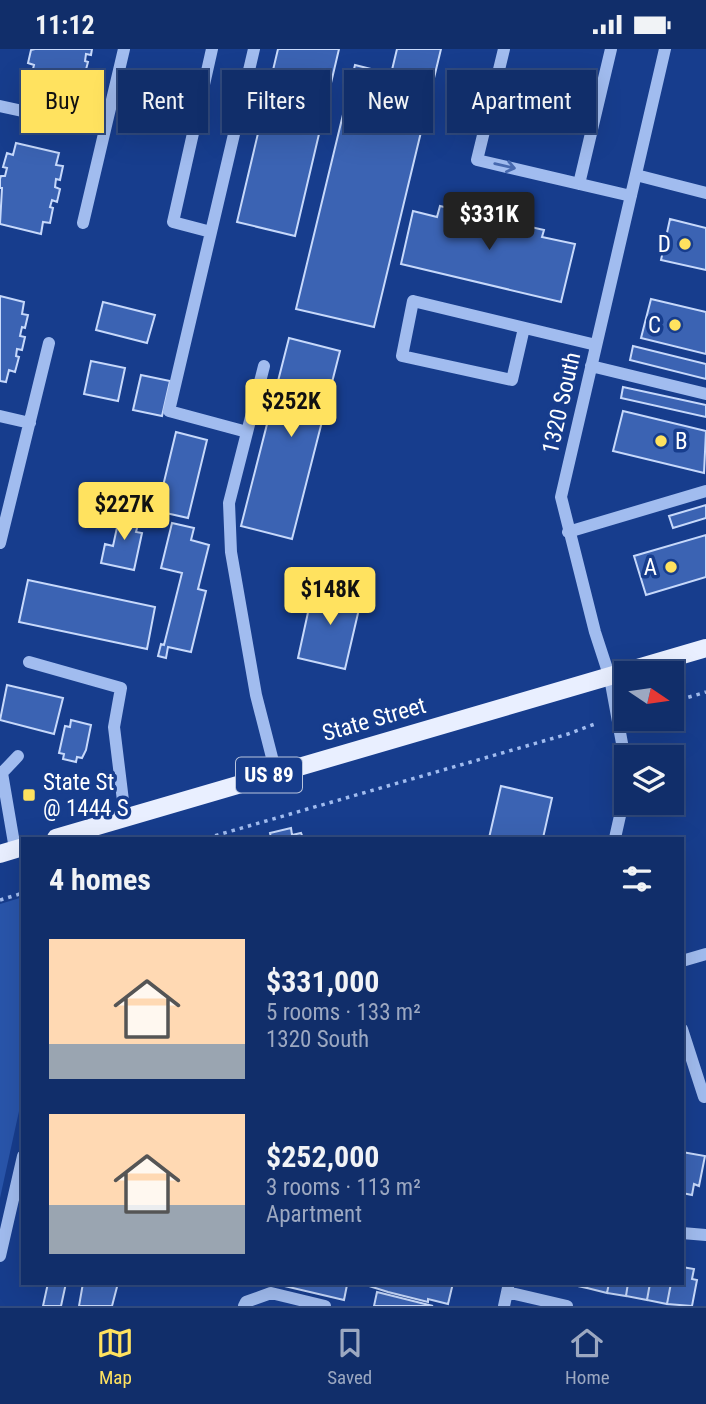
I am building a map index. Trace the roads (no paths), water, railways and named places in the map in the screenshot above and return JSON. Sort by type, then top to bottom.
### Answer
[{"type":"main road","name":"State Street","points":[[67,837],[125,817],[706,648]]},
{"type":"street","points":[[83,223],[124,49]]},
{"type":"street","points":[[211,232],[173,222],[212,49]]},
{"type":"street","points":[[247,432],[169,411],[254,49]]},
{"type":"street","points":[[504,49],[477,160],[631,196]]},
{"type":"street","points":[[579,184],[611,49]]},
{"type":"street","name":"1320 South","points":[[622,745],[610,678],[568,532],[561,496],[665,49]]},
{"type":"street","points":[[0,106],[105,129]]},
{"type":"street","points":[[636,175],[706,193]]},
{"type":"street","points":[[524,328],[512,380],[402,356],[414,301],[596,345]]},
{"type":"street","points":[[0,543],[49,343]]},
{"type":"street","points":[[264,366],[229,503],[231,552],[256,695],[276,773]]},
{"type":"street","points":[[591,366],[706,394]]},
{"type":"street","points":[[0,416],[30,423]]},
{"type":"street","points":[[568,532],[706,491]]},
{"type":"street","points":[[29,662],[121,688],[114,727],[125,817]]},
{"type":"street","points":[[12,850],[2,772],[18,756]]},
{"type":"street","points":[[615,837],[620,815]]},
{"type":"street","points":[[684,960],[706,954]]},
{"type":"street","points":[[684,1035],[704,1097]]},
{"type":"street","points":[[0,1256],[21,1165]]},
{"type":"street","points":[[684,1233],[706,1235]]},
{"type":"street","points":[[504,1306],[508,1287],[567,1306]]},
{"type":"street","points":[[244,1306],[246,1302],[271,1293],[324,1306]]},
{"type":"place","name":"D","points":[[685,244]]},
{"type":"place","name":"C","points":[[675,325]]},
{"type":"place","name":"B","points":[[661,441]]},
{"type":"place","name":"A","points":[[671,567]]},
{"type":"place","name":"State St @ 1444 S","points":[[29,795]]}]
